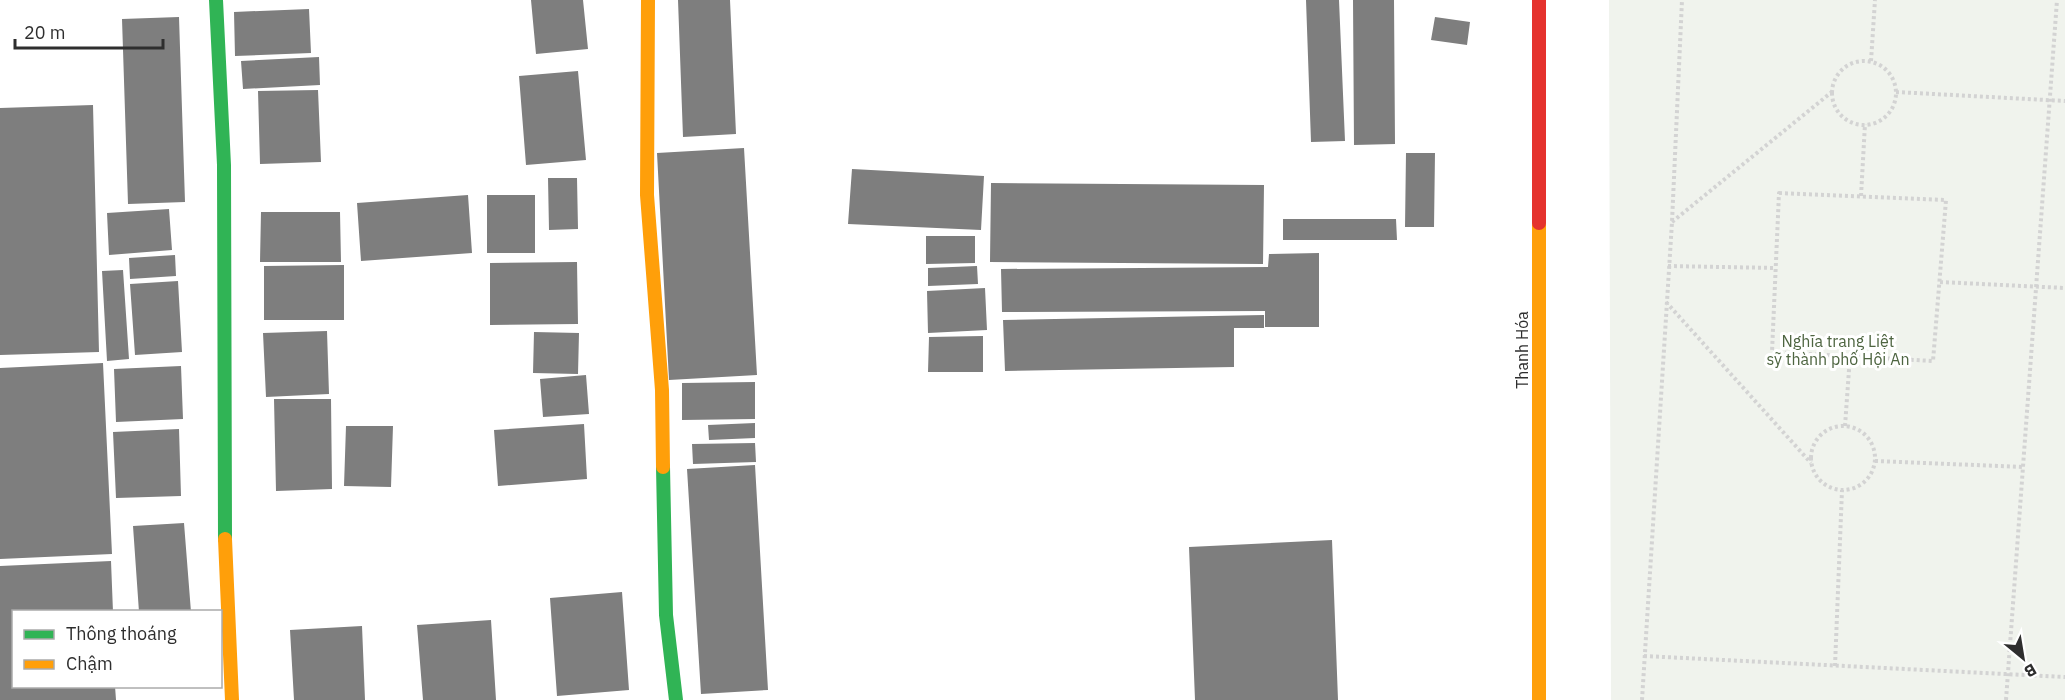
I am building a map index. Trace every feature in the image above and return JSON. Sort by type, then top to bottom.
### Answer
[{"type":"street","points":[[216,0],[224,165],[224,523],[232,700]]},
{"type":"street","points":[[648,0],[647,195],[662,390],[666,615],[676,700]]},
{"type":"street","name":"Thanh Hóa","points":[[1539,0],[1539,700]]},
{"type":"path","points":[[1642,700],[1682,0]]},
{"type":"path","points":[[1871,61],[1875,0]]},
{"type":"path","points":[[2006,700],[2057,0]]},
{"type":"path","points":[[1871,61],[1891,75],[1896,92],[1890,111],[1877,121],[1865,124],[1849,121],[1838,112],[1833,91],[1836,77],[1846,66],[1871,61]]},
{"type":"path","points":[[1671,222],[1833,91]]},
{"type":"path","points":[[1896,92],[2065,101]]},
{"type":"path","points":[[1861,196],[1865,124]]},
{"type":"path","points":[[1779,193],[1946,200],[1933,361],[1772,352],[1776,268],[1779,193]]},
{"type":"path","points":[[1668,266],[1776,268]]},
{"type":"path","points":[[1940,282],[2065,288]]},
{"type":"path","points":[[1665,302],[1811,463]]},
{"type":"path","points":[[1845,426],[1850,356]]},
{"type":"path","points":[[1845,426],[1854,427],[1872,443],[1875,461],[1871,472],[1862,484],[1842,490],[1825,485],[1814,473],[1811,463],[1811,451],[1819,436],[1827,430],[1845,426]]},
{"type":"path","points":[[1875,461],[2024,467]]},
{"type":"path","points":[[1835,666],[1842,490]]},
{"type":"path","points":[[1644,656],[2065,677]]},
{"type":"green space","name":"Nghĩa trang Liệt sỹ thành phố Hội An","points":[[1609,0],[2065,0],[2065,700],[1611,700]]},
{"type":"building","points":[[531,0],[583,0],[588,49],[536,54]]},
{"type":"building","points":[[678,0],[730,0],[736,134],[683,137]]},
{"type":"building","points":[[1306,0],[1339,0],[1345,141],[1311,142]]},
{"type":"building","points":[[1353,0],[1394,0],[1395,144],[1354,145]]},
{"type":"building","points":[[309,9],[311,53],[235,56],[234,12]]},
{"type":"building","points":[[179,17],[185,202],[128,204],[122,19]]},
{"type":"building","points":[[1435,17],[1470,22],[1467,45],[1431,40]]},
{"type":"building","points":[[319,57],[320,85],[243,89],[241,61]]},
{"type":"building","points":[[578,71],[586,160],[526,165],[519,76]]},
{"type":"building","points":[[318,90],[321,162],[260,164],[258,91]]},
{"type":"building","points":[[93,105],[99,352],[0,355],[0,108]]},
{"type":"building","points":[[744,148],[757,375],[669,380],[657,153]]},
{"type":"building","points":[[1406,153],[1435,153],[1434,227],[1405,227]]},
{"type":"building","points":[[852,169],[984,176],[981,230],[848,224]]},
{"type":"building","points":[[548,178],[577,178],[578,229],[549,230]]},
{"type":"building","points":[[991,183],[1264,185],[1263,264],[990,262]]},
{"type":"building","points":[[468,195],[472,253],[361,261],[357,203]]},
{"type":"building","points":[[487,195],[535,195],[535,253],[487,253]]},
{"type":"building","points":[[169,209],[172,250],[109,255],[107,213]]},
{"type":"building","points":[[261,212],[340,212],[341,262],[260,262]]},
{"type":"building","points":[[1283,219],[1396,219],[1397,240],[1283,240]]},
{"type":"building","points":[[926,236],[975,236],[975,263],[926,264]]},
{"type":"building","points":[[1319,253],[1319,327],[1265,327],[1265,311],[1002,312],[1001,269],[1268,267],[1269,254]]},
{"type":"building","points":[[175,255],[176,276],[130,279],[129,258]]},
{"type":"building","points":[[577,262],[578,324],[490,325],[490,263]]},
{"type":"building","points":[[344,265],[344,320],[264,320],[264,266]]},
{"type":"building","points":[[977,266],[978,284],[928,286],[928,268]]},
{"type":"building","points":[[123,270],[129,359],[107,361],[102,271]]},
{"type":"building","points":[[178,281],[182,352],[135,355],[130,284]]},
{"type":"building","points":[[985,288],[987,330],[928,333],[927,291]]},
{"type":"building","points":[[1264,315],[1264,328],[1234,328],[1234,367],[1005,371],[1003,320]]},
{"type":"building","points":[[327,331],[329,394],[266,397],[263,333]]},
{"type":"building","points":[[534,332],[579,333],[578,374],[533,373]]},
{"type":"building","points":[[983,336],[983,372],[928,372],[929,337]]},
{"type":"building","points":[[103,363],[112,554],[0,559],[0,368]]},
{"type":"building","points":[[181,366],[183,419],[116,422],[114,369]]},
{"type":"building","points":[[586,375],[589,414],[543,417],[540,379]]},
{"type":"building","points":[[755,382],[755,419],[682,420],[682,383]]},
{"type":"building","points":[[274,399],[331,399],[332,489],[276,491]]},
{"type":"building","points":[[755,423],[755,438],[709,440],[708,425]]},
{"type":"building","points":[[584,424],[587,479],[498,486],[494,430]]},
{"type":"building","points":[[346,426],[393,426],[391,487],[344,486]]},
{"type":"building","points":[[179,429],[181,496],[116,498],[113,432]]},
{"type":"building","points":[[755,443],[756,462],[693,464],[692,444]]},
{"type":"building","points":[[755,465],[768,690],[701,694],[687,469]]},
{"type":"building","points":[[184,523],[191,610],[139,610],[133,526]]},
{"type":"building","points":[[1332,540],[1338,700],[1195,700],[1189,547]]},
{"type":"building","points":[[111,561],[113,610],[12,610],[12,688],[115,688],[116,700],[0,700],[0,566]]},
{"type":"building","points":[[622,592],[629,690],[557,696],[550,598]]},
{"type":"building","points":[[491,620],[496,700],[423,700],[417,625]]},
{"type":"building","points":[[362,626],[365,700],[294,700],[290,630]]},
{"type":"traffic: fast","points":[[216,0],[224,165],[225,539]]},
{"type":"traffic: fast","points":[[663,467],[666,615],[676,700]]},
{"type":"traffic: slow","points":[[648,0],[647,195],[662,390],[663,467]]},
{"type":"traffic: slow","points":[[1539,223],[1539,700]]},
{"type":"traffic: slow","points":[[225,539],[232,700]]},
{"type":"traffic: jam","points":[[1539,0],[1539,223]]}]
